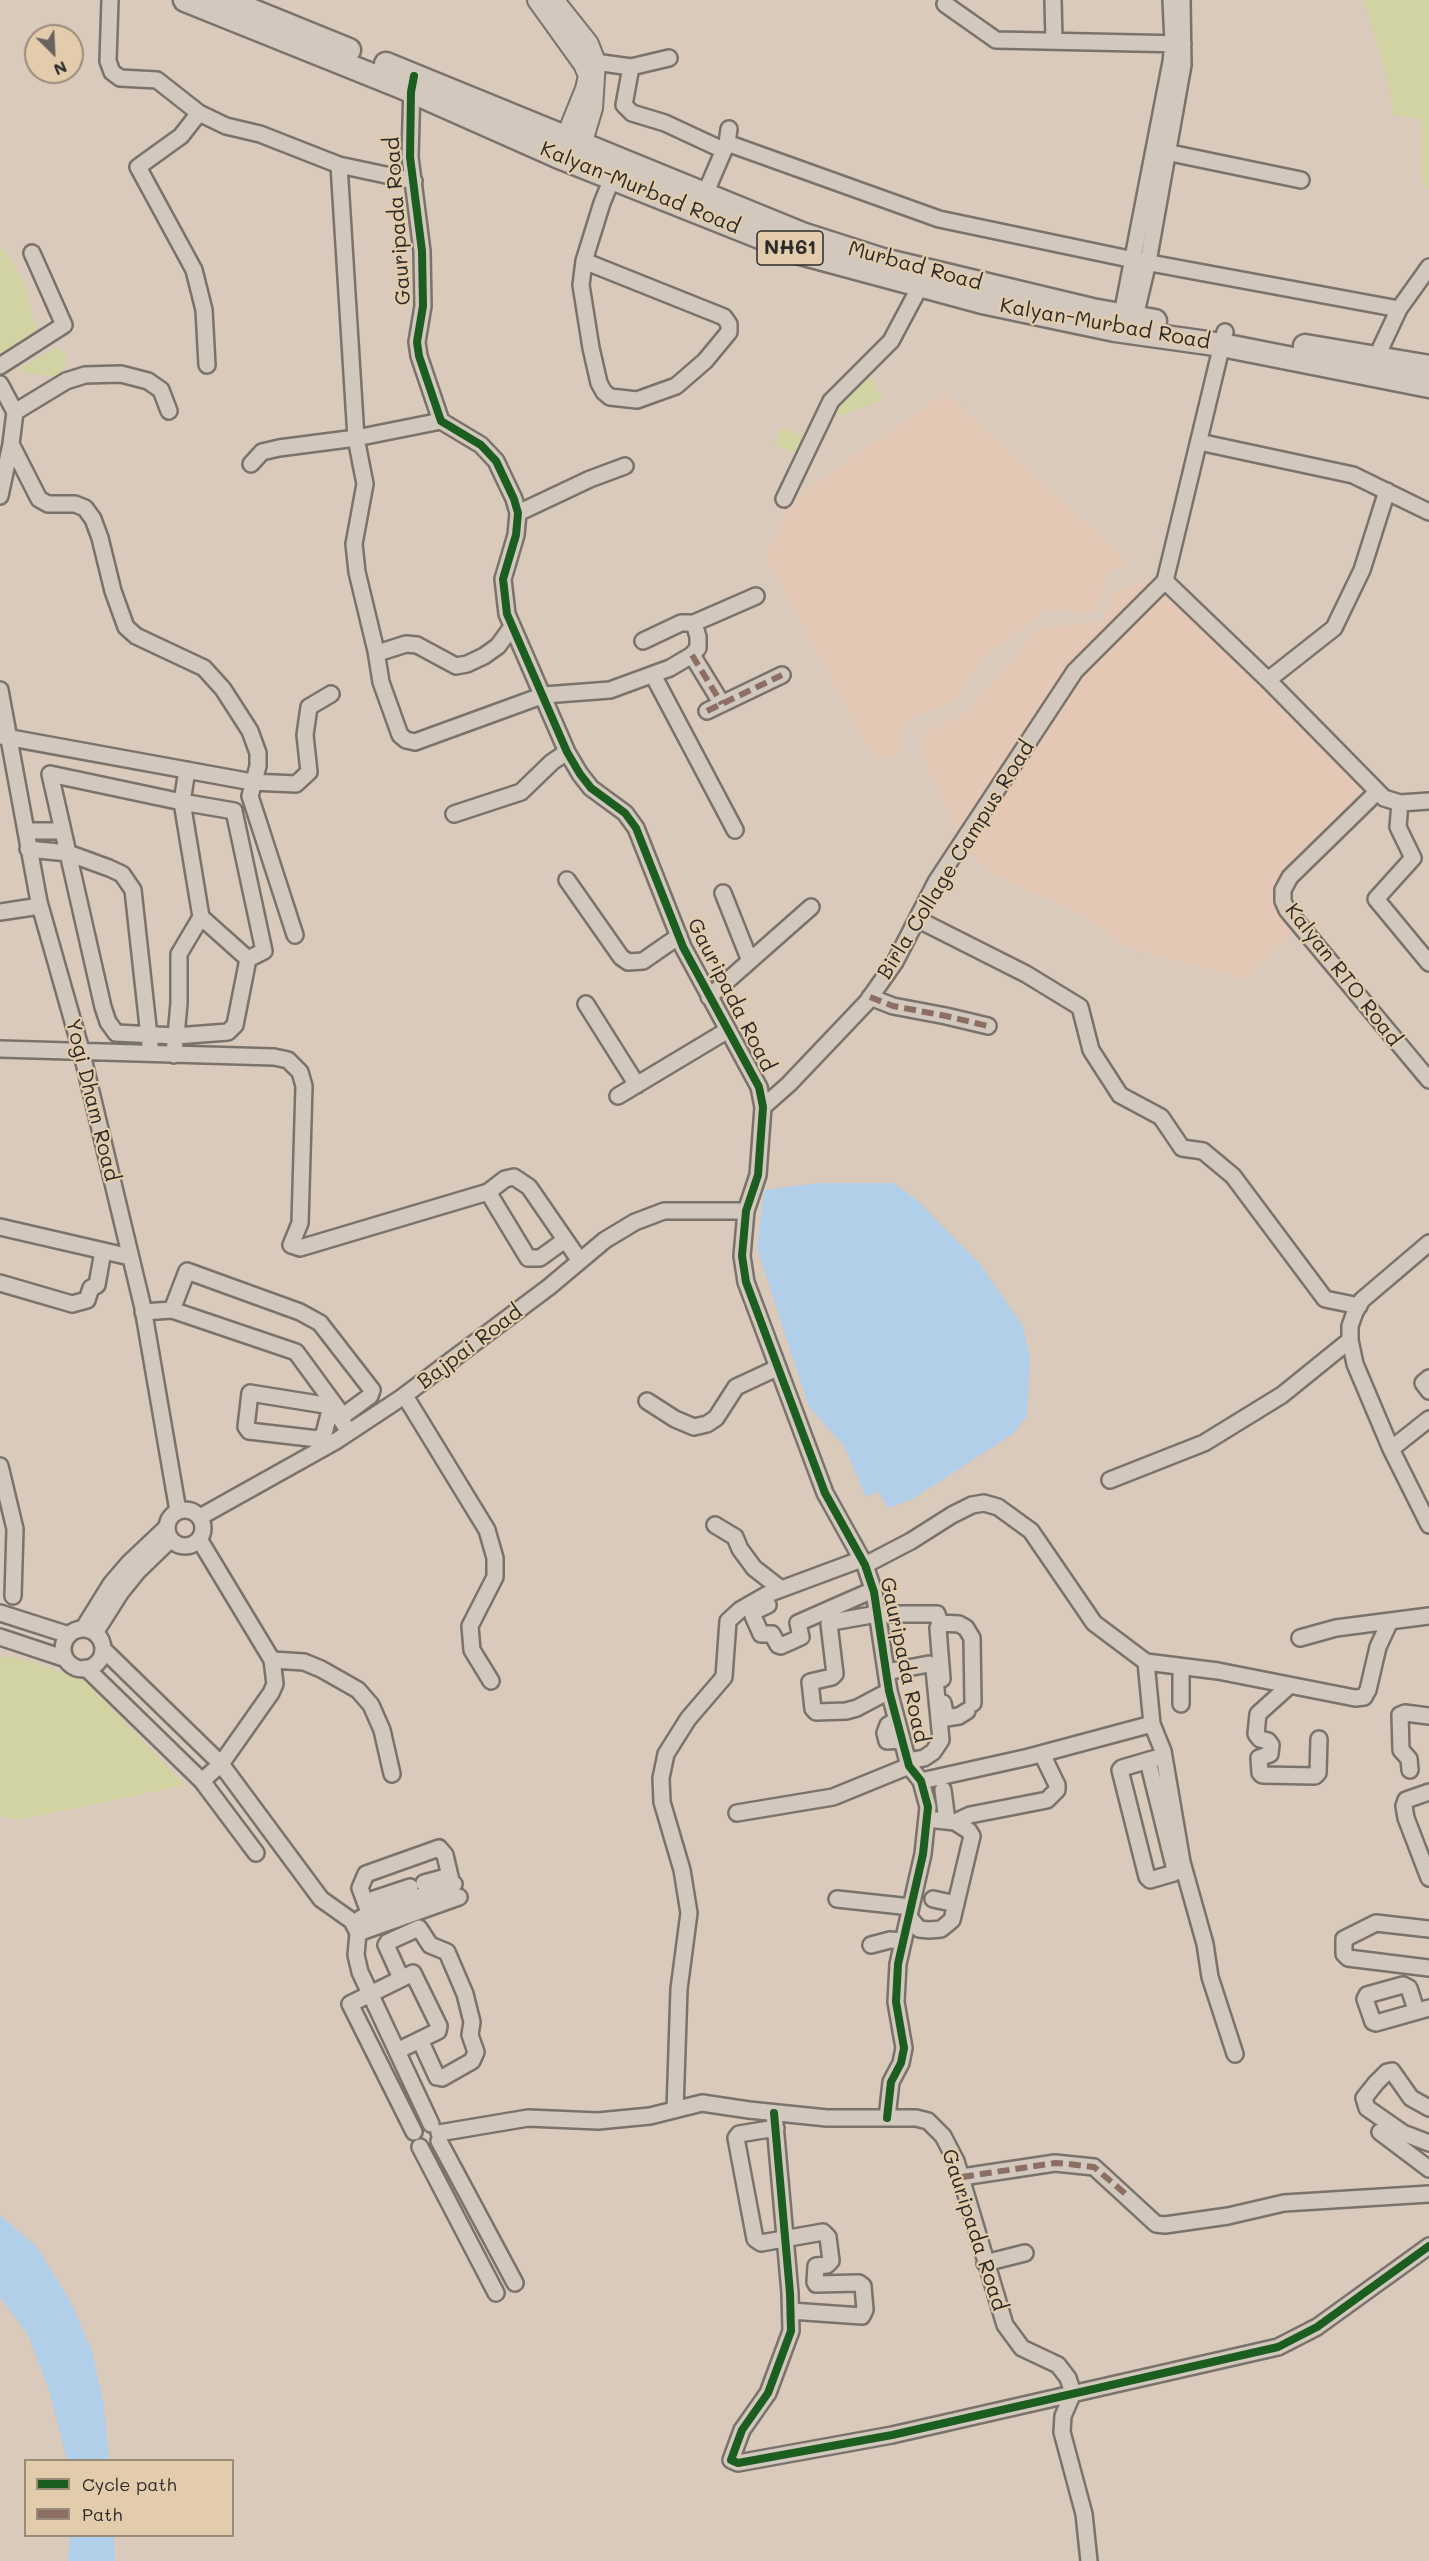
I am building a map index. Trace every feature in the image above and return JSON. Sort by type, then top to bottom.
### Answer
[{"type":"highway","name":"Kalyan-Murbad Road","points":[[185,0],[412,84],[571,150],[613,176],[800,253],[925,278],[982,302],[1224,339],[1429,386]]},
{"type":"highway","name":"NH61","points":[[226,0],[412,84]]},
{"type":"highway","name":"Murbad Road","points":[[571,150],[705,194],[801,234],[883,260],[925,278]]},
{"type":"highway","name":"NH61","points":[[1224,339],[1429,367]]},
{"type":"main road","points":[[538,0],[588,44],[595,62],[592,108],[571,150]]},
{"type":"main road","points":[[553,0],[589,76],[571,150]]},
{"type":"street","points":[[111,0],[108,61],[112,72],[120,78],[157,80],[199,113],[225,126],[260,134],[339,165],[414,181]]},
{"type":"street","points":[[1053,0],[1054,40]]},
{"type":"street","points":[[1127,324],[1162,151],[1183,65],[1171,0]]},
{"type":"street","points":[[1178,44],[1182,0]]},
{"type":"street","points":[[945,4],[996,40],[1178,44]]},
{"type":"street","points":[[595,62],[631,67],[669,58]]},
{"type":"street","points":[[631,67],[624,105],[632,113],[726,140],[939,219],[1141,261],[1399,309]]},
{"type":"street","name":"Gauripada Road","points":[[412,84],[410,157],[422,251],[423,306],[418,349],[441,421]]},
{"type":"street","points":[[199,113],[181,135],[163,151],[138,167],[194,270],[204,310],[207,365]]},
{"type":"street","points":[[705,194],[726,140]]},
{"type":"street","points":[[1162,151],[1301,180]]},
{"type":"street","points":[[339,165],[356,438],[365,484],[354,544],[357,572],[381,682],[400,735],[406,740],[415,742],[425,740],[544,695],[610,690],[653,675],[692,656],[698,648],[694,623]]},
{"type":"street","points":[[584,261],[724,317],[729,324],[729,332],[705,362],[676,386],[637,400],[610,397],[604,392],[599,383],[581,285],[584,261],[613,176]]},
{"type":"street","points":[[0,366],[64,325],[32,253]]},
{"type":"street","points":[[1376,358],[1399,309],[1429,267]]},
{"type":"street","points":[[784,499],[831,401],[891,341],[925,278]]},
{"type":"street","points":[[1224,339],[1165,581],[1268,680],[1384,798],[1400,803],[1429,801]]},
{"type":"street","points":[[15,412],[66,381],[85,375],[121,374],[148,381],[161,390],[169,411]]},
{"type":"street","points":[[0,384],[15,412],[0,496]]},
{"type":"street","points":[[251,464],[262,452],[279,448],[356,438],[441,421],[481,445],[496,461],[518,513],[590,479],[625,466]]},
{"type":"street","points":[[1199,442],[1353,475],[1429,512]]},
{"type":"street","points":[[11,444],[39,499],[48,504],[75,504],[85,508],[93,519],[100,537],[113,591],[126,627],[136,636],[204,668],[223,689],[250,731],[258,753],[258,766],[250,796],[295,935]]},
{"type":"street","points":[[1268,680],[1334,628],[1362,570],[1387,491]]},
{"type":"street","name":"Gauripada Road","points":[[518,513],[516,535],[504,579],[507,614],[511,628],[544,695],[567,752],[580,774],[591,788],[625,813],[636,828],[679,936],[709,997],[759,1087],[763,1107],[758,1175],[746,1211],[742,1256],[746,1282],[825,1493],[863,1562],[873,1590],[889,1691],[908,1763],[921,1781],[928,1807],[923,1854],[910,1912],[899,1938],[896,2002],[904,2048],[901,2063],[891,2082],[887,2118],[916,2118],[928,2121],[943,2136],[962,2177],[995,2295],[1012,2337],[1022,2348],[1058,2365],[1068,2378],[1073,2393]]},
{"type":"street","name":"Birla Collage Campus Road","points":[[763,1107],[789,1084],[870,997],[895,962],[936,882],[1075,671],[1165,581]]},
{"type":"street","points":[[643,641],[681,623],[694,623],[756,596]]},
{"type":"street","points":[[376,651],[384,651],[406,644],[417,645],[456,666],[467,664],[491,651],[498,646],[511,628]]},
{"type":"street","points":[[692,656],[722,704]]},
{"type":"street","points":[[653,675],[735,830]]},
{"type":"street","points":[[707,711],[782,675]]},
{"type":"street","name":"Yogi Dham Road","points":[[0,690],[5,737],[27,831],[28,849],[40,906],[81,1050],[143,1311],[178,1511]]},
{"type":"street","points":[[5,737],[252,782],[296,784],[309,772],[305,735],[309,707],[331,694]]},
{"type":"street","points":[[454,814],[521,792],[552,762],[567,752]]},
{"type":"street","points":[[174,1055],[179,954],[201,917],[186,803],[192,771]]},
{"type":"street","points":[[50,774],[234,811],[264,951],[248,959],[235,1025],[228,1032],[176,1036],[116,1033],[108,1022],[103,1007],[50,774]]},
{"type":"street","name":"Kalyan RTO Road","points":[[1377,792],[1290,877],[1283,890],[1283,901],[1287,910],[1429,1080]]},
{"type":"street","points":[[1400,803],[1398,827],[1413,858],[1376,898],[1429,963]]},
{"type":"street","points":[[27,831],[63,831]]},
{"type":"street","points":[[28,849],[68,853],[122,874],[133,890],[150,1054]]},
{"type":"street","points":[[567,880],[621,957],[628,962],[643,961],[679,936]]},
{"type":"street","points":[[723,893],[750,961]]},
{"type":"street","points":[[0,912],[40,906]]},
{"type":"street","points":[[709,997],[811,907]]},
{"type":"street","points":[[201,917],[248,959]]},
{"type":"street","points":[[917,919],[1026,974],[1080,1007],[1091,1050],[1120,1095],[1161,1117],[1182,1148],[1203,1150],[1233,1176],[1325,1299],[1359,1306]]},
{"type":"street","points":[[870,997],[893,1006],[988,1026]]},
{"type":"street","points":[[586,1004],[637,1085]]},
{"type":"street","points":[[618,1096],[728,1030]]},
{"type":"street","points":[[0,1049],[274,1057],[288,1060],[300,1072],[304,1086],[300,1223],[291,1245],[300,1248],[488,1192],[505,1179],[514,1177],[529,1187],[580,1261]]},
{"type":"street","points":[[488,1192],[528,1258],[533,1260],[540,1258],[565,1240]]},
{"type":"street","name":"Bajpai Road","points":[[200,1517],[349,1432],[405,1396],[549,1287],[605,1240],[635,1222],[664,1211],[746,1211]]},
{"type":"street","points":[[0,1227],[130,1257]]},
{"type":"street","points":[[1429,1243],[1395,1271],[1359,1306],[1350,1326],[1350,1340],[1355,1364],[1391,1449],[1429,1526]]},
{"type":"street","points":[[0,1283],[72,1304],[87,1300],[90,1288],[97,1285],[103,1251]]},
{"type":"street","points":[[172,1310],[187,1270],[300,1312],[320,1323],[372,1390],[370,1396],[335,1407],[250,1393],[246,1427],[249,1431],[318,1439],[324,1434],[335,1407]]},
{"type":"street","points":[[143,1311],[172,1310],[296,1352],[335,1407],[349,1432]]},
{"type":"street","points":[[1110,1480],[1204,1443],[1282,1395],[1350,1340]]},
{"type":"street","points":[[647,1401],[675,1419],[694,1427],[707,1424],[716,1418],[736,1387],[777,1368]]},
{"type":"street","points":[[1429,1378],[1423,1383],[1429,1391]]},
{"type":"street","points":[[405,1396],[487,1530],[495,1558],[495,1577],[470,1626],[472,1650],[491,1681]]},
{"type":"street","points":[[1391,1449],[1429,1419]]},
{"type":"street","points":[[0,1466],[15,1529],[3,1638],[66,1659],[75,1666],[86,1668],[96,1664],[103,1649]]},
{"type":"street","points":[[675,2110],[679,1989],[689,1913],[682,1870],[662,1802],[661,1778],[666,1754],[688,1719],[724,1677],[728,1621],[740,1610],[863,1562],[972,1505],[984,1503],[998,1507],[1031,1532],[1094,1623],[1146,1662],[1218,1671],[1355,1698],[1364,1696],[1368,1690],[1378,1647],[1390,1621]]},
{"type":"street","points":[[190,1510],[200,1517],[203,1528],[199,1539],[194,1544],[182,1546],[169,1533],[170,1517],[178,1511],[190,1510]]},
{"type":"street","points":[[715,1525],[735,1537],[740,1549],[754,1568],[784,1593]]},
{"type":"street","points":[[89,1631],[111,1584],[129,1563],[169,1533]]},
{"type":"street","points":[[199,1539],[272,1660],[274,1684],[271,1693],[221,1764],[202,1781]]},
{"type":"street","points":[[784,1593],[753,1612],[761,1634],[772,1634],[781,1646],[801,1637],[798,1623],[873,1590]]},
{"type":"street","points":[[889,1691],[857,1708],[846,1711],[816,1712],[813,1709],[810,1682],[832,1677],[835,1674],[830,1624],[877,1614],[937,1614],[940,1623],[938,1628],[946,1718],[959,1716],[970,1707],[972,1638],[966,1628],[959,1624],[940,1623]]},
{"type":"street","points":[[6,1615],[69,1635],[89,1631],[101,1640],[103,1649],[221,1764],[321,1899],[355,1927]]},
{"type":"street","points":[[1300,1638],[1317,1631],[1429,1616]]},
{"type":"street","points":[[66,1659],[64,1647],[69,1635]]},
{"type":"street","points":[[272,1660],[304,1662],[358,1690],[371,1705],[382,1730],[392,1774]]},
{"type":"street","points":[[1146,1662],[1156,1759],[1175,1870],[1174,1873],[1150,1880],[1147,1877],[1120,1770],[1122,1767],[1156,1759]]},
{"type":"street","points":[[737,1813],[833,1797],[933,1752],[941,1740],[934,1669],[929,1664],[886,1672]]},
{"type":"street","points":[[1181,1667],[1181,1704]]},
{"type":"street","points":[[86,1668],[202,1781],[256,1854]]},
{"type":"street","points":[[1288,1686],[1258,1714],[1256,1734],[1260,1739],[1268,1741],[1270,1745],[1270,1754],[1259,1758],[1260,1773],[1262,1775],[1316,1776],[1319,1739]]},
{"type":"street","points":[[1410,1770],[1409,1760],[1401,1750],[1400,1715],[1405,1713],[1429,1716]]},
{"type":"street","points":[[921,1781],[1042,1754],[1152,1724]]},
{"type":"street","points":[[927,1819],[951,1821],[1051,1798],[1057,1785],[1042,1754]]},
{"type":"street","points":[[1156,1759],[1205,1944],[1210,1977],[1235,2054]]},
{"type":"street","points":[[837,1899],[910,1912],[919,1929],[941,1929],[952,1920],[972,1836],[969,1831],[951,1821],[942,1794],[943,1790]]},
{"type":"street","points":[[1429,1792],[1406,1800],[1404,1806],[1406,1818],[1429,1878]]},
{"type":"street","points":[[367,1908],[360,1888],[366,1874],[439,1848],[445,1855],[454,1885]]},
{"type":"street","points":[[454,1885],[417,1885],[367,1908],[355,1927],[356,1955],[360,1972],[436,2132],[515,2283]]},
{"type":"street","points":[[355,1927],[403,1910],[454,1885]]},
{"type":"street","points":[[933,1899],[956,1904]]},
{"type":"street","points":[[367,1908],[403,1910]]},
{"type":"street","points":[[1429,1929],[1376,1923],[1344,1940],[1344,1954],[1348,1959],[1429,1968]]},
{"type":"street","points":[[401,1978],[387,1945],[388,1942],[419,1928],[430,1945],[447,1952],[465,1994],[472,2022],[470,2035],[476,2052],[472,2061],[442,2078],[437,2077],[420,2040]]},
{"type":"street","points":[[871,1945],[899,1938]]},
{"type":"street","points":[[397,2051],[438,2031],[439,2026],[413,1972],[350,2004],[414,2132],[414,2141],[420,2147],[496,2293]]},
{"type":"street","points":[[1429,2108],[1411,2098],[1392,2072],[1387,2072],[1364,2098],[1367,2108],[1403,2133],[1429,2143]]},
{"type":"street","points":[[414,2132],[419,2125],[436,2132],[528,2118],[598,2121],[650,2116],[702,2103],[775,2121]]},
{"type":"street","points":[[791,2311],[862,2316],[865,2310],[863,2286],[859,2283],[815,2283],[816,2266],[827,2265],[831,2261],[828,2237],[823,2232],[761,2243],[755,2239],[736,2138],[739,2133],[775,2121],[887,2118]]},
{"type":"street","points":[[775,2121],[791,2331],[768,2392],[742,2430],[731,2460],[738,2463],[892,2435],[1278,2347],[1317,2327],[1429,2246]]},
{"type":"street","points":[[420,2147],[433,2147],[436,2132]]},
{"type":"street","points":[[1380,2132],[1429,2169]]},
{"type":"street","points":[[962,2177],[1055,2163],[1094,2167],[1156,2224],[1165,2225],[1228,2216],[1284,2203],[1429,2194]]},
{"type":"street","points":[[989,2267],[1025,2253]]},
{"type":"street","points":[[1073,2393],[1063,2416],[1062,2432],[1084,2514],[1089,2561]]},
{"type":"shaded area","points":[[945,393],[1129,563],[1106,573],[1098,613],[1047,610],[986,654],[956,700],[904,722],[900,752],[875,760],[766,557],[793,499]]},
{"type":"shaded area","points":[[1159,574],[1253,669],[1285,683],[1317,744],[1363,793],[1283,873],[1277,902],[1296,928],[1246,979],[1128,948],[1085,916],[991,873],[965,847],[922,754],[922,735],[968,712],[1039,628],[1102,621],[1110,596]]},
{"type":"green space","points":[[1363,0],[1429,0],[1429,190],[1422,181],[1422,125],[1419,119],[1393,115],[1388,78]]},
{"type":"green space","points":[[0,247],[8,255],[25,285],[36,329],[0,356]]},
{"type":"green space","points":[[57,347],[66,355],[65,369],[57,377],[21,372],[20,368]]},
{"type":"green space","points":[[868,372],[883,399],[841,416],[833,408]]},
{"type":"green space","points":[[782,427],[807,438],[798,455],[774,444]]},
{"type":"green space","points":[[0,1656],[24,1659],[85,1681],[185,1785],[20,1820],[0,1816]]},
{"type":"water","points":[[818,1183],[893,1183],[917,1200],[979,1263],[1023,1326],[1030,1358],[1027,1416],[1014,1433],[914,1498],[889,1508],[877,1491],[866,1497],[844,1446],[809,1407],[757,1248],[764,1190]]},
{"type":"water","points":[[0,2215],[37,2247],[70,2301],[92,2351],[104,2406],[109,2459],[67,2459],[49,2390],[28,2335],[0,2297]]},
{"type":"water","points":[[70,2537],[114,2537],[115,2561],[68,2561]]},
{"type":"marked path","points":[[692,655],[722,704]]},
{"type":"marked path","points":[[707,711],[782,675]]},
{"type":"marked path","points":[[870,997],[893,1006],[988,1026]]},
{"type":"marked path","points":[[962,2177],[1055,2163],[1068,2164],[1094,2167],[1128,2196]]},
{"type":"cycle path","points":[[414,76],[411,92],[410,157],[422,251],[423,306],[417,342],[419,356],[441,421],[481,445],[496,461],[514,499],[518,513],[516,535],[503,579],[507,614],[567,752],[591,788],[625,813],[636,828],[683,947],[759,1087],[763,1107],[758,1175],[746,1211],[742,1256],[746,1282],[825,1493],[865,1565],[874,1592],[889,1691],[909,1766],[921,1781],[928,1807],[923,1854],[898,1964],[896,2002],[904,2048],[901,2063],[891,2082],[887,2118]]},
{"type":"cycle path","points":[[774,2113],[790,2293],[791,2331],[768,2393],[742,2430],[731,2460],[738,2463],[892,2435],[1278,2347],[1317,2327],[1429,2246]]}]
